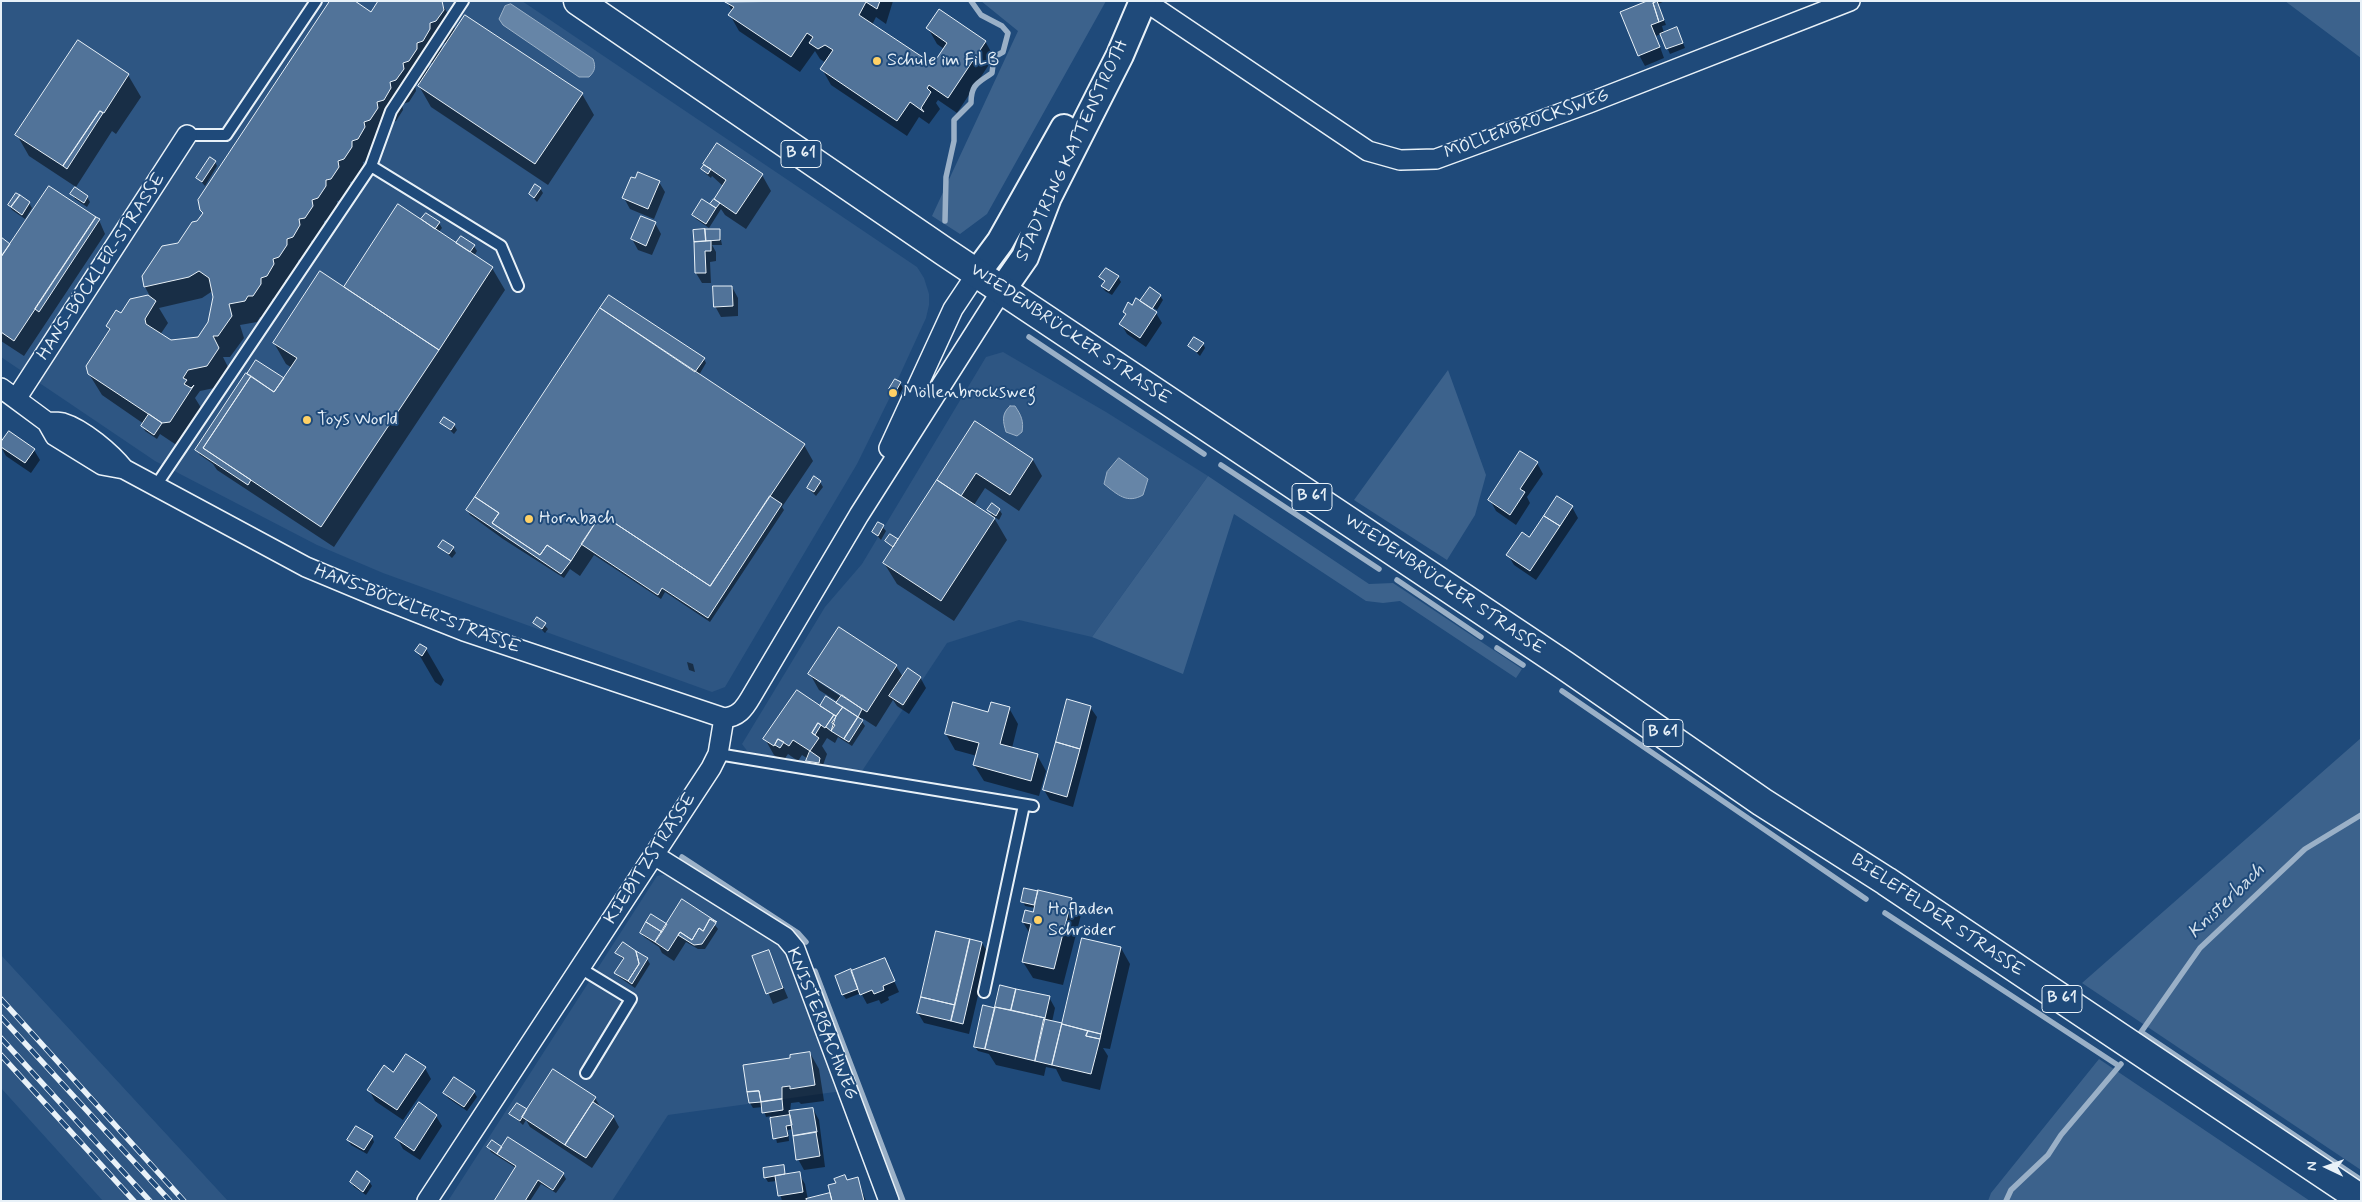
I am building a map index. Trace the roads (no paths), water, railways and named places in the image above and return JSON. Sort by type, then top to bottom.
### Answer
[{"type":"main road","name":"WIEDENBRÜCKER STRASSE","points":[[578,1],[1402,563],[1564,665]]},
{"type":"main road","name":"STADTRING KATTENSTROTH","points":[[977,273],[1000,242],[1108,50],[1142,4]]},
{"type":"main road","name":"STADTRING KATTENSTROTH","points":[[1002,290],[1025,256],[1048,197],[1120,55],[1142,4]]},
{"type":"main road","name":"BIELEFELDER STRASSE","points":[[1564,665],[1762,802],[1886,881],[2361,1199]]},
{"type":"street","name":"MÖLLENBROCKSWEG","points":[[1142,4],[1368,151],[1400,160],[1436,159],[1589,103],[1850,1]]},
{"type":"street","name":"HANS-BÖCKLER-STRASSE","points":[[187,135],[9,394],[47,422],[55,436],[102,465],[124,469],[306,566],[464,631],[724,718]]},
{"type":"street","points":[[859,515],[954,308],[977,273]]},
{"type":"street","points":[[724,718],[733,717],[742,710],[751,697],[859,515],[1002,290]]},
{"type":"street","name":"KIEBITZSTRASSE","points":[[427,1201],[718,754],[724,718]]},
{"type":"street","name":"KNISTERBACHWEG","points":[[654,855],[785,937],[795,950],[889,1201]]},
{"type":"lane","points":[[187,135],[226,135],[316,1]]},
{"type":"lane","points":[[155,487],[371,166],[391,111],[463,1]]},
{"type":"lane","points":[[371,166],[501,246],[518,286]]},
{"type":"lane","points":[[718,754],[1028,806],[984,992]]},
{"type":"lane","points":[[580,968],[631,999],[586,1073]]},
{"type":"waterway","points":[[945,221],[946,177],[954,141],[954,120],[971,103],[972,92],[976,85],[992,73],[994,57],[1003,52],[1008,33],[1002,26],[981,15],[971,1]]},
{"type":"waterway","points":[[1029,337],[1204,454]]},
{"type":"waterway","points":[[1221,465],[1379,569]]},
{"type":"waterway","points":[[1397,580],[1481,637]]},
{"type":"waterway","points":[[1497,648],[1523,665]]},
{"type":"waterway","points":[[1562,691],[1866,899]]},
{"type":"waterway","name":"Knisterbach","points":[[2139,1035],[2200,948],[2305,849],[2361,815]]},
{"type":"waterway","points":[[682,857],[798,933],[806,942]]},
{"type":"waterway","points":[[1885,913],[2119,1066]]},
{"type":"waterway","points":[[815,971],[903,1201]]},
{"type":"waterway","points":[[2141,1032],[2361,1180]]},
{"type":"waterway","name":"Knisterbach","points":[[2006,1201],[2011,1190],[2048,1155],[2061,1135],[2121,1064]]},
{"type":"railway","points":[[1,999],[184,1201]]},
{"type":"railway","points":[[1,1017],[170,1201]]},
{"type":"railway","points":[[1,1038],[150,1201]]},
{"type":"railway","points":[[1,1055],[134,1201]]},
{"type":"place","name":"Schule im FiLB","points":[[877,61]]},
{"type":"place","name":"Möllenbrocksweg","points":[[893,393]]},
{"type":"place","name":"Toys World","points":[[307,420]]},
{"type":"place","name":"Hornbach","points":[[529,519]]},
{"type":"place","name":"Hofladen Schröder","points":[[1038,920]]}]
